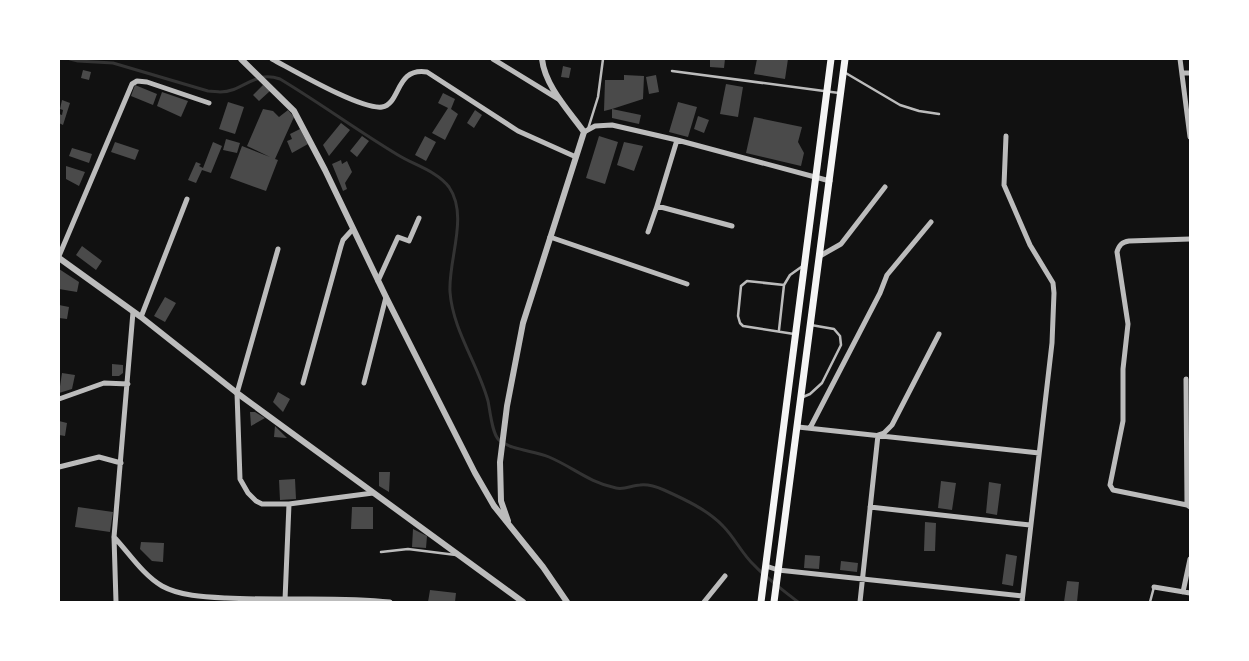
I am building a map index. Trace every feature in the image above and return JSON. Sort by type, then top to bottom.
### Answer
[{"type":"main road","points":[[762,601],[831,59]]},
{"type":"main road","points":[[774,602],[845,59]]},
{"type":"street","points":[[241,59],[292,108],[307,134],[386,298],[475,473],[494,506],[515,530]]},
{"type":"street","points":[[272,59],[323,86],[359,102],[379,107],[388,104],[408,75],[416,71],[426,72],[518,131],[576,157]]},
{"type":"street","points":[[493,59],[562,102]]},
{"type":"street","points":[[542,59],[548,79],[562,102],[586,130]]},
{"type":"street","points":[[1180,59],[1190,137]]},
{"type":"street","points":[[1182,73],[1190,73]]},
{"type":"street","points":[[209,103],[147,82],[137,81],[132,84],[59,257],[141,317],[237,393],[523,602]]},
{"type":"street","points":[[567,602],[508,521],[501,501],[500,462],[521,330],[586,130],[595,126],[612,124],[830,181]]},
{"type":"street","points":[[766,568],[778,572],[1022,599],[1052,343],[1054,288],[1030,244],[1004,185],[1006,136]]},
{"type":"street","points":[[648,232],[678,140]]},
{"type":"street","points":[[820,256],[840,244],[885,187]]},
{"type":"street","points":[[141,317],[187,198]]},
{"type":"street","points":[[658,206],[732,226]]},
{"type":"street","points":[[378,281],[398,237],[409,241],[419,218]]},
{"type":"street","points":[[810,428],[880,293],[887,275],[931,222]]},
{"type":"street","points":[[303,383],[341,246],[343,240],[353,229]]},
{"type":"street","points":[[550,237],[687,284]]},
{"type":"street","points":[[1186,379],[1185,460],[1188,506],[1113,490],[1110,485],[1124,421],[1123,369],[1128,324],[1117,252],[1118,248],[1121,244],[1129,241],[1190,239]]},
{"type":"street","points":[[278,249],[237,393],[239,474],[241,482],[248,493],[259,503],[289,504],[373,492]]},
{"type":"street","points":[[364,383],[386,298]]},
{"type":"street","points":[[116,602],[114,537],[133,312]]},
{"type":"street","points":[[878,436],[892,425],[939,334]]},
{"type":"street","points":[[59,400],[104,383],[128,384]]},
{"type":"street","points":[[798,427],[1039,453]]},
{"type":"street","points":[[860,602],[878,436]]},
{"type":"street","points":[[59,467],[98,457],[121,463]]},
{"type":"street","points":[[285,600],[289,504]]},
{"type":"street","points":[[870,507],[1030,524]]},
{"type":"street","points":[[114,537],[152,578],[171,590],[213,597],[390,602]]},
{"type":"street","points":[[1183,592],[1190,559]]},
{"type":"street","points":[[704,602],[725,576]]},
{"type":"street","points":[[1154,587],[1190,593]]},
{"type":"lane","points":[[586,130],[598,97],[603,59]]},
{"type":"lane","points":[[672,71],[841,93]]},
{"type":"lane","points":[[844,72],[900,104],[919,111],[940,114]]},
{"type":"lane","points":[[779,330],[784,285],[790,275],[805,264]]},
{"type":"lane","points":[[784,285],[747,281],[744,283],[741,286],[738,316],[740,323],[744,326],[796,334]]},
{"type":"lane","points":[[801,398],[810,394],[822,383],[841,345],[840,336],[834,329],[811,325]]},
{"type":"lane","points":[[381,552],[408,549],[460,556]]},
{"type":"lane","points":[[1150,602],[1154,587]]},
{"type":"building","points":[[710,59],[725,59],[724,68],[710,67]]},
{"type":"building","points":[[757,59],[788,59],[785,79],[754,74]]},
{"type":"building","points":[[563,66],[571,68],[569,78],[561,77]]},
{"type":"building","points":[[83,70],[91,72],[89,80],[81,78]]},
{"type":"building","points":[[624,75],[644,76],[643,99],[604,111],[605,80],[624,80]]},
{"type":"building","points":[[656,75],[659,92],[649,94],[646,77]]},
{"type":"building","points":[[726,84],[743,87],[738,117],[720,114]]},
{"type":"building","points":[[135,85],[157,94],[153,105],[131,96]]},
{"type":"building","points":[[263,85],[270,91],[259,101],[253,95]]},
{"type":"building","points":[[162,92],[188,101],[181,117],[157,106]]},
{"type":"building","points":[[443,93],[455,99],[451,109],[458,114],[445,140],[432,133],[448,108],[438,103]]},
{"type":"building","points":[[62,100],[70,103],[63,125],[59,123],[59,114],[62,115],[63,110],[60,109]]},
{"type":"building","points":[[228,102],[244,107],[235,134],[219,129]]},
{"type":"building","points":[[678,102],[697,107],[688,137],[669,132]]},
{"type":"building","points":[[263,109],[273,111],[279,117],[288,110],[294,117],[275,159],[278,160],[266,191],[230,178],[242,146],[270,157],[247,146]]},
{"type":"building","points":[[612,109],[641,115],[639,124],[612,118]]},
{"type":"building","points":[[475,110],[482,115],[474,128],[467,123]]},
{"type":"building","points":[[698,116],[709,120],[704,133],[694,129]]},
{"type":"building","points":[[754,117],[802,127],[798,142],[804,153],[801,166],[746,153]]},
{"type":"building","points":[[341,123],[350,130],[329,156],[323,145]]},
{"type":"building","points":[[300,129],[308,144],[292,153],[287,141],[292,139],[290,134]]},
{"type":"building","points":[[362,136],[369,141],[357,157],[350,151]]},
{"type":"building","points":[[425,136],[436,142],[426,161],[415,155]]},
{"type":"building","points":[[599,136],[618,142],[605,184],[586,178]]},
{"type":"building","points":[[226,139],[240,143],[237,153],[223,150]]},
{"type":"building","points":[[115,142],[139,150],[135,160],[111,152]]},
{"type":"building","points":[[213,142],[222,146],[211,173],[202,170],[196,183],[188,180],[196,162],[201,164],[199,166],[203,168]]},
{"type":"building","points":[[624,142],[643,146],[634,171],[617,165]]},
{"type":"building","points":[[72,148],[92,154],[89,163],[69,156]]},
{"type":"building","points":[[341,160],[342,164],[347,161],[352,172],[345,183],[347,189],[343,191],[332,164]]},
{"type":"building","points":[[66,166],[85,172],[79,186],[66,179]]},
{"type":"building","points":[[82,246],[102,261],[96,270],[76,255]]},
{"type":"building","points":[[59,269],[79,282],[77,292],[59,289]]},
{"type":"building","points":[[165,297],[176,303],[165,322],[154,316]]},
{"type":"building","points":[[59,305],[69,307],[67,319],[59,318]]},
{"type":"building","points":[[112,364],[123,365],[123,373],[119,376],[112,376]]},
{"type":"building","points":[[62,373],[75,375],[72,389],[59,393]]},
{"type":"building","points":[[278,392],[290,399],[283,412],[273,402]]},
{"type":"building","points":[[250,412],[255,412],[265,418],[251,426]]},
{"type":"building","points":[[59,421],[67,423],[65,436],[59,435]]},
{"type":"building","points":[[275,426],[287,438],[274,437]]},
{"type":"building","points":[[379,472],[390,472],[389,492],[379,486]]},
{"type":"building","points":[[295,479],[296,499],[280,500],[279,480]]},
{"type":"building","points":[[941,481],[956,483],[952,510],[938,508]]},
{"type":"building","points":[[989,482],[1001,484],[997,515],[986,513]]},
{"type":"building","points":[[78,507],[113,512],[110,532],[75,527]]},
{"type":"building","points":[[352,507],[373,507],[373,529],[351,529]]},
{"type":"building","points":[[925,522],[936,523],[935,551],[924,551]]},
{"type":"building","points":[[413,529],[427,536],[426,548],[412,547]]},
{"type":"building","points":[[141,542],[164,543],[163,562],[152,561],[140,549]]},
{"type":"building","points":[[1006,554],[1017,556],[1013,586],[1002,584]]},
{"type":"building","points":[[805,555],[820,556],[819,569],[804,568]]},
{"type":"building","points":[[841,561],[858,563],[857,572],[840,570]]},
{"type":"building","points":[[1067,581],[1079,582],[1077,602],[1064,602]]},
{"type":"building","points":[[430,590],[456,593],[455,602],[428,602]]},
{"type":"waterway","points":[[70,59],[113,63],[208,91],[220,92],[236,89],[263,77],[280,79],[383,146],[444,181],[455,199],[458,225],[450,279],[452,306],[461,334],[484,387],[493,427],[499,440],[510,446],[549,457],[606,485],[619,488],[637,485],[652,486],[695,505],[717,520],[759,570],[798,602]]}]
